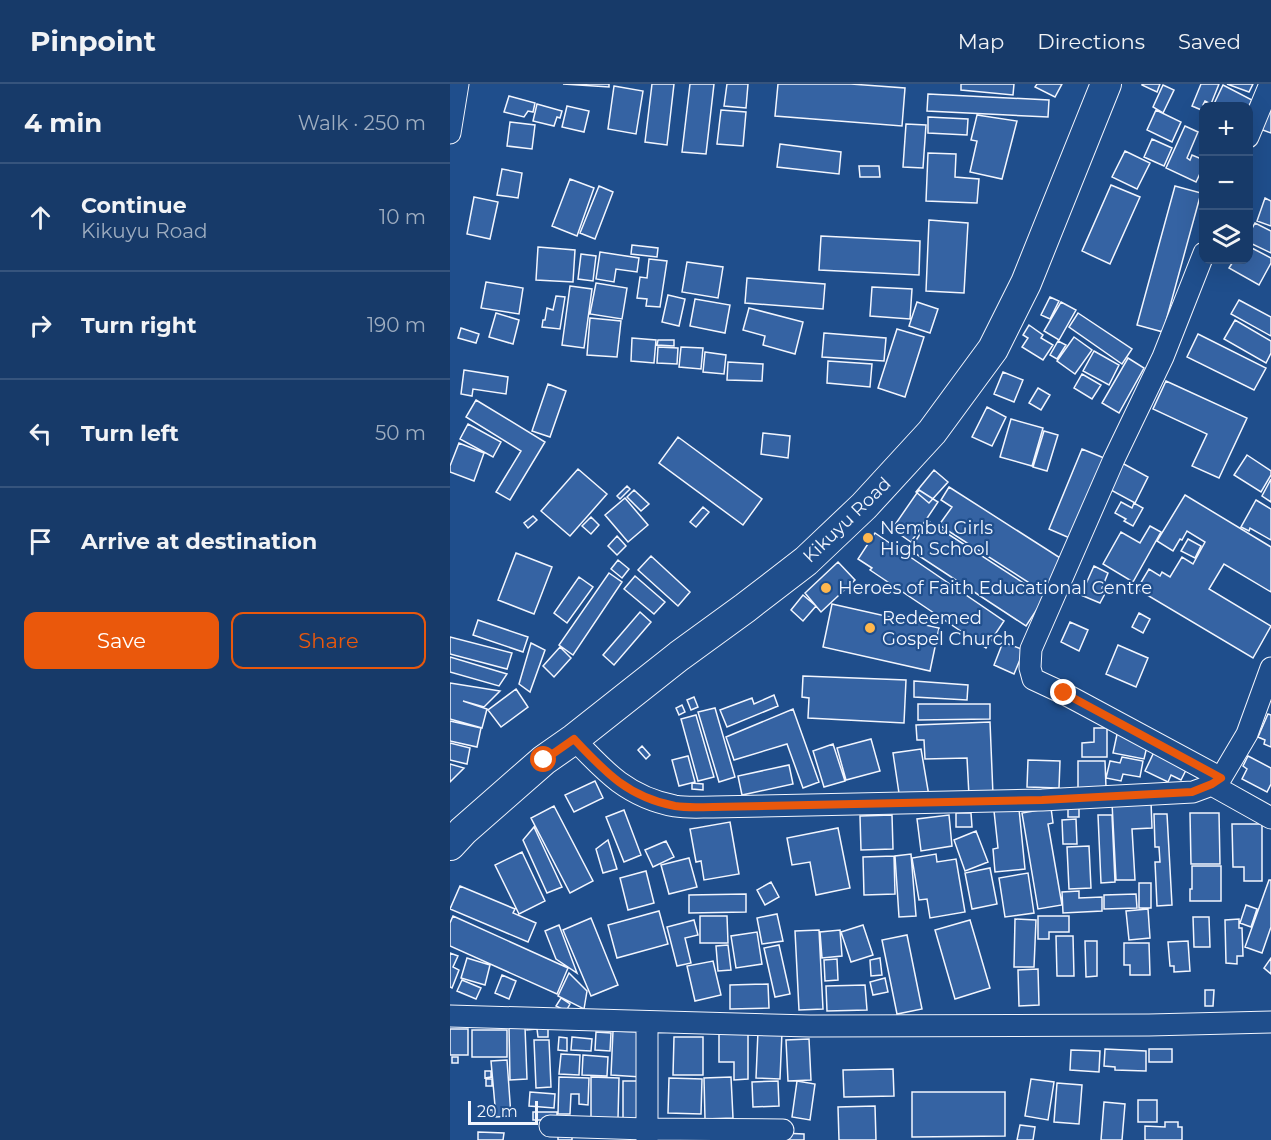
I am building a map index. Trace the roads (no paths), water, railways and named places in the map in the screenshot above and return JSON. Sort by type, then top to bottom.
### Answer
[{"type":"main road","name":"Kikuyu Road","points":[[450,845],[544,760],[806,561],[864,506],[932,432],[993,349],[1026,283],[1106,84]]},
{"type":"street","points":[[450,132],[458,84]]},
{"type":"street","points":[[1253,125],[1270,84]]},
{"type":"street","points":[[1199,263],[1163,357],[1114,459],[1031,649],[1030,668],[1033,679],[1064,693],[1216,782],[1271,818]]},
{"type":"street","points":[[574,739],[602,768],[626,788],[648,798],[676,806],[1042,800],[1192,792],[1216,782],[1247,734],[1271,668]]},
{"type":"street","points":[[450,1016],[810,1026],[1149,1025],[1271,1022]]},
{"type":"street","points":[[646,1135],[647,1022]]},
{"type":"street","points":[[550,1126],[646,1135],[783,1130]]},
{"type":"place","name":"Nembu Girls High School","points":[[868,538]]},
{"type":"place","name":"Heroes of Faith Educational Centre","points":[[826,588]]},
{"type":"place","name":"Redeemed Gospel Church","points":[[870,628]]}]
